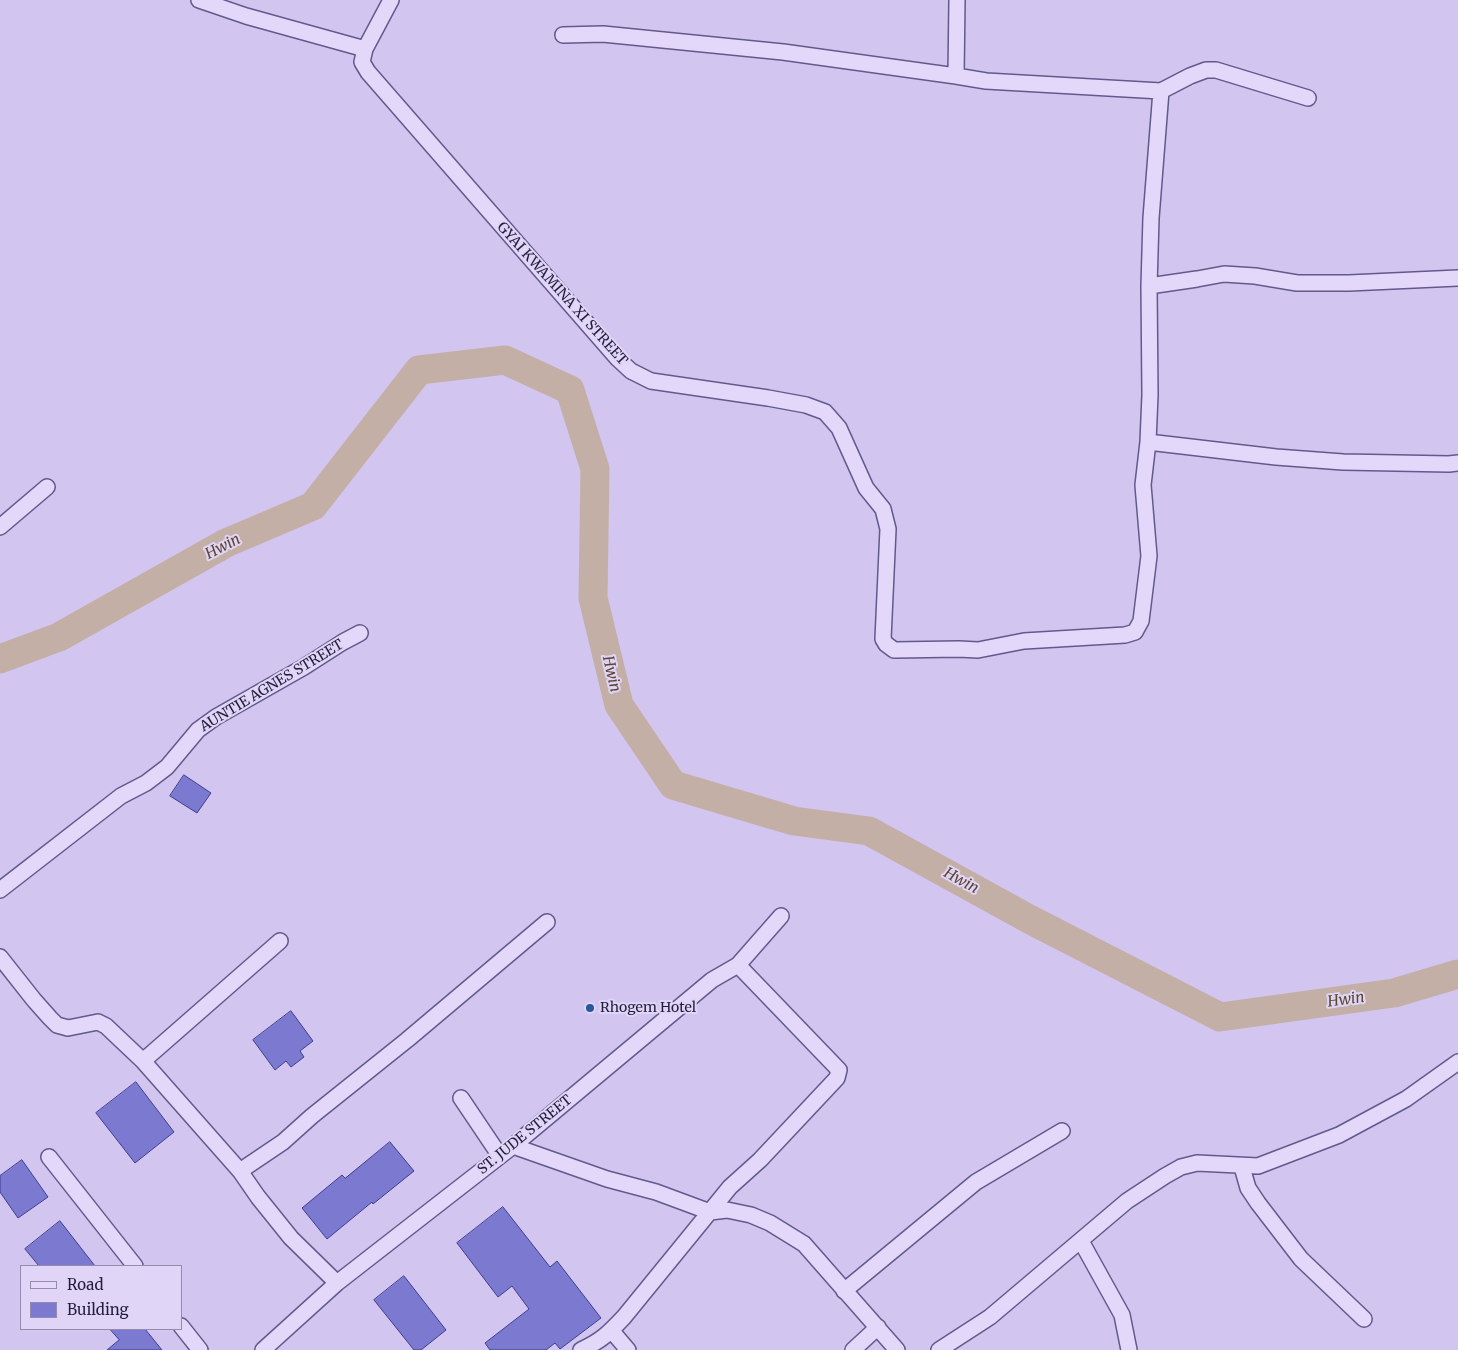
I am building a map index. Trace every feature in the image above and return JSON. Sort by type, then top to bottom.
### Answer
[{"type":"street","points":[[199,0],[246,16],[365,49],[391,0]]},
{"type":"street","points":[[956,76],[957,0]]},
{"type":"street","points":[[563,35],[604,34],[783,52],[956,76],[986,82],[1160,91],[1190,76],[1206,70],[1216,70],[1308,98]]},
{"type":"street","name":"GYAI KWAMINA XI STREET","points":[[365,49],[362,62],[368,72],[611,352],[631,371],[651,381],[768,398],[806,405],[825,412],[839,428],[866,488],[883,509],[888,530],[883,639],[894,650],[978,650],[1024,641],[1125,635],[1135,632],[1141,621],[1149,556],[1143,486],[1148,442]]},
{"type":"street","points":[[1160,91],[1151,218],[1148,442],[1276,457],[1334,461],[1458,463]]},
{"type":"street","points":[[1149,286],[1224,274],[1297,282],[1349,283],[1458,278]]},
{"type":"street","points":[[0,527],[48,487]]},
{"type":"street","name":"AUNTIE AGNES STREET","points":[[0,890],[121,796],[146,783],[167,767],[198,730],[210,721],[360,633]]},
{"type":"street","name":"ST. JUDE STREET","points":[[263,1350],[337,1283],[513,1146],[712,980],[738,965],[781,916]]},
{"type":"street","points":[[240,1171],[283,1142],[547,922]]},
{"type":"street","points":[[143,1061],[280,941]]},
{"type":"street","points":[[0,957],[34,1000],[57,1025],[68,1028],[98,1022],[106,1026],[143,1061],[240,1171],[291,1238],[337,1283]]},
{"type":"street","points":[[581,1350],[595,1344],[624,1317],[730,1187],[760,1160],[836,1078],[839,1070],[738,965]]},
{"type":"street","points":[[939,1350],[990,1317],[1127,1201],[1181,1167],[1197,1163],[1258,1166],[1339,1135],[1406,1099],[1458,1062]]},
{"type":"street","points":[[461,1098],[500,1156]]},
{"type":"street","points":[[844,1291],[976,1182],[1062,1131]]},
{"type":"street","points":[[513,1146],[607,1179],[656,1192],[710,1212],[727,1210],[751,1215],[770,1223],[804,1244],[897,1350]]},
{"type":"street","points":[[49,1157],[133,1265]]},
{"type":"street","points":[[1242,1166],[1248,1188],[1300,1258],[1364,1318]]},
{"type":"street","points":[[1081,1241],[1122,1315],[1129,1350]]},
{"type":"street","points":[[182,1327],[200,1350]]},
{"type":"street","points":[[853,1350],[878,1327]]},
{"type":"street","points":[[611,1330],[628,1350]]},
{"type":"building","points":[[184,775],[211,793],[197,813],[170,796]]},
{"type":"building","points":[[291,1011],[313,1041],[300,1051],[304,1057],[291,1067],[286,1061],[275,1070],[253,1040]]},
{"type":"building","points":[[136,1082],[174,1132],[135,1163],[96,1113]]},
{"type":"building","points":[[390,1142],[414,1171],[327,1239],[302,1208],[342,1175],[345,1178]]},
{"type":"building","points":[[22,1160],[48,1197],[18,1218],[0,1192],[0,1176]]},
{"type":"building","points":[[503,1207],[550,1267],[557,1261],[601,1318],[560,1349],[555,1343],[546,1350],[490,1350],[485,1343],[529,1309],[512,1286],[498,1297],[457,1243]]},
{"type":"building","points":[[60,1221],[94,1265],[38,1265],[25,1249]]},
{"type":"building","points":[[404,1276],[446,1330],[421,1350],[414,1350],[374,1300]]},
{"type":"building","points":[[111,1330],[146,1330],[162,1350],[107,1350],[119,1340]]},
{"type":"waterway","name":"Hwin","points":[[0,659],[59,637],[226,543],[313,506],[419,370],[505,360],[570,390],[595,469],[593,598],[619,705],[673,785],[794,821],[869,831],[1029,919],[1220,1017],[1394,993],[1458,974]]},
{"type":"place","name":"Rhogem Hotel","points":[[590,1008]]}]
